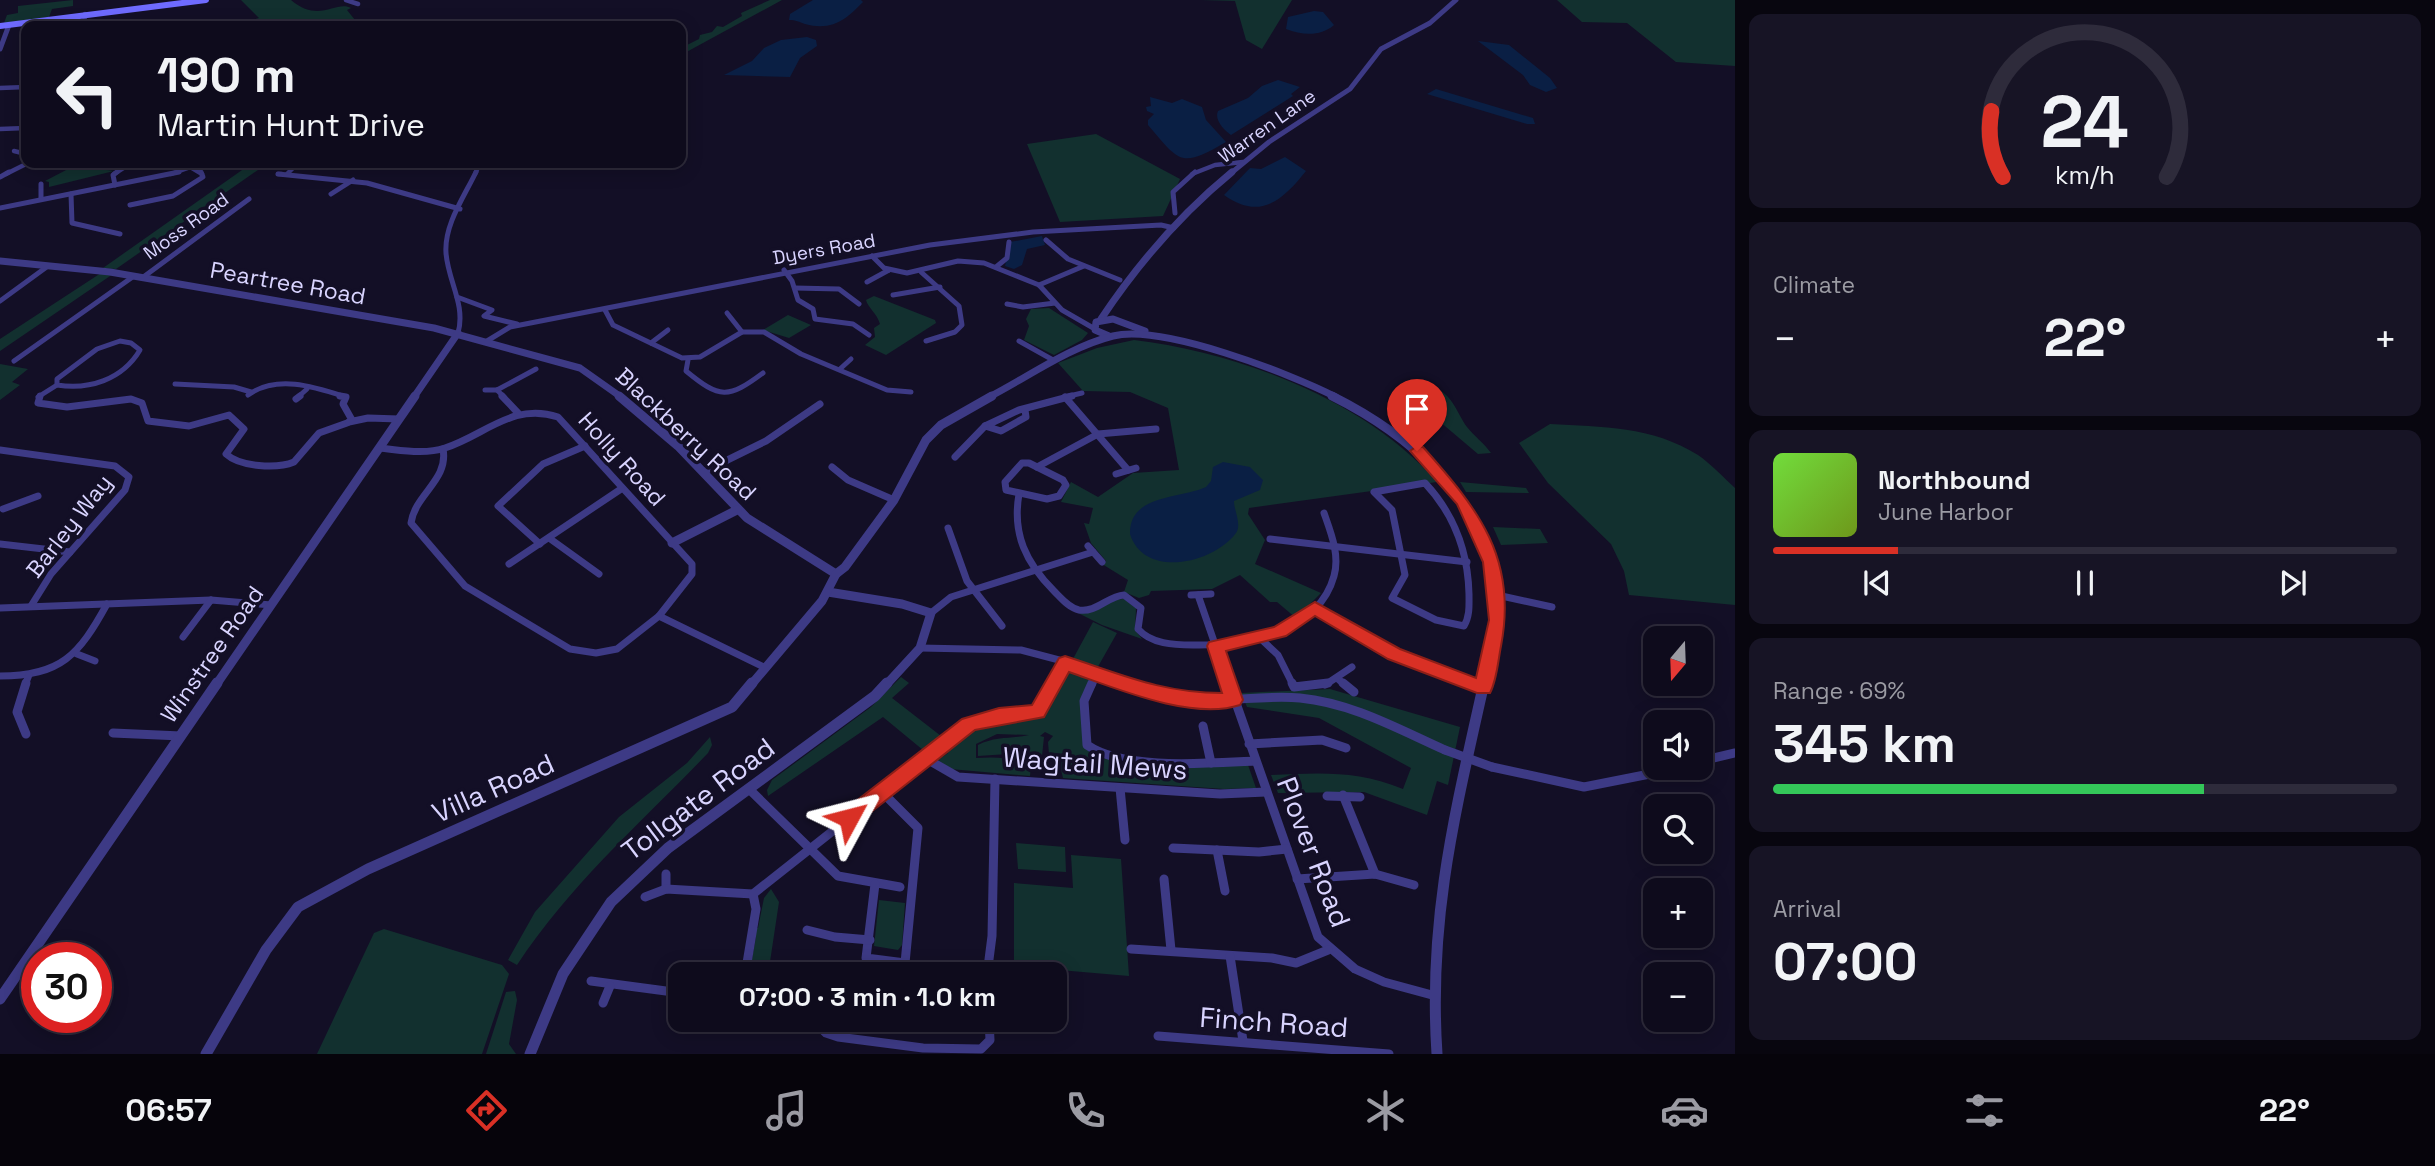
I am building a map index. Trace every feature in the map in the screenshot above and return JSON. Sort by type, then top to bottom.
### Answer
[{"type":"main road","points":[[41,21],[206,0]]},
{"type":"main road","points":[[0,26],[21,24]]},
{"type":"street","points":[[346,0],[358,4]]},
{"type":"street","name":"Warren Lane","points":[[1090,343],[1100,320],[1114,300],[1203,197],[1243,162],[1350,89],[1381,49],[1430,23],[1456,0]]},
{"type":"street","points":[[84,21],[85,14]]},
{"type":"street","points":[[0,49],[9,26]]},
{"type":"street","points":[[0,88],[21,86]]},
{"type":"street","points":[[0,128],[21,128]]},
{"type":"street","points":[[14,152],[21,154]]},
{"type":"street","points":[[1175,213],[1173,191],[1182,180],[1227,162],[1243,162]]},
{"type":"street","points":[[0,177],[21,166]]},
{"type":"street","points":[[114,185],[113,175],[124,168]]},
{"type":"street","points":[[0,208],[192,168],[202,173],[202,177],[179,192],[130,205]]},
{"type":"street","points":[[287,174],[293,168]]},
{"type":"street","points":[[458,333],[461,327],[446,242],[478,168]]},
{"type":"street","points":[[278,174],[352,180],[418,196],[437,205],[460,209]]},
{"type":"street","points":[[331,194],[352,180]]},
{"type":"street","points":[[41,184],[41,199]]},
{"type":"street","points":[[71,194],[72,223],[120,234]]},
{"type":"street","name":"Moss Road","points":[[14,361],[249,199]]},
{"type":"street","name":"Dyers Road","points":[[487,341],[504,329],[605,310],[784,270],[1029,232],[1161,225],[1174,228]]},
{"type":"street","points":[[1046,240],[1055,251],[1111,281],[1120,280]]},
{"type":"street","points":[[996,267],[1007,258],[1009,242]]},
{"type":"street","points":[[872,256],[889,270]]},
{"type":"street","name":"Peartree Road","points":[[0,261],[110,272],[458,333]]},
{"type":"street","points":[[867,282],[889,270],[921,272],[963,261],[996,267],[1039,285],[1055,303],[1073,316],[1095,330],[1113,337]]},
{"type":"street","points":[[0,301],[48,266]]},
{"type":"street","points":[[1039,285],[1084,266]]},
{"type":"street","points":[[784,270],[799,300],[813,309],[815,319],[852,324],[869,335]]},
{"type":"street","points":[[921,272],[959,306],[962,325],[955,332],[926,341]]},
{"type":"street","points":[[795,288],[832,287],[859,304]]},
{"type":"street","points":[[893,295],[940,288]]},
{"type":"street","points":[[457,297],[492,310],[484,316],[521,325]]},
{"type":"street","points":[[1114,300],[1119,321],[1126,328],[1124,334]]},
{"type":"street","points":[[1010,307],[1055,303]]},
{"type":"street","points":[[605,310],[613,325],[688,359],[700,357],[742,332],[764,332],[801,354],[887,390],[901,389],[911,392]]},
{"type":"street","points":[[727,313],[742,332]]},
{"type":"street","points":[[1073,316],[1119,321],[1163,338],[1298,378],[1352,404],[1394,432],[1432,463],[1468,510],[1491,562],[1497,595],[1497,620],[1436,905],[1432,995],[1437,1054]]},
{"type":"street","points":[[651,343],[668,330]]},
{"type":"street","name":"Blackberry Road","points":[[458,333],[570,365],[595,375],[678,446],[737,510],[765,531],[836,574]]},
{"type":"street","name":"Winstree Road","points":[[0,999],[458,333]]},
{"type":"street","points":[[1102,562],[1090,549],[1035,571],[951,597],[931,613],[911,606],[828,592],[836,574],[845,567],[894,500],[926,440],[941,425],[1053,360],[1090,343],[1124,334],[1163,338]]},
{"type":"street","points":[[57,385],[57,379],[104,344],[122,342],[140,350],[92,388],[84,390],[57,385],[41,394],[38,403],[73,408],[115,397],[126,398],[142,403],[148,421],[189,426],[229,415],[244,429],[226,454],[233,461],[248,463],[281,466],[292,463],[307,450],[311,440],[349,422],[399,419]]},
{"type":"street","points":[[1017,349],[1022,343],[1053,360]]},
{"type":"street","points":[[688,359],[686,371],[712,393],[724,397],[734,395],[763,373]]},
{"type":"street","points":[[840,369],[851,359]]},
{"type":"street","points":[[485,390],[497,390],[536,369]]},
{"type":"street","points":[[175,384],[234,387],[249,393],[268,382],[346,397],[343,404],[349,422]]},
{"type":"street","points":[[296,399],[307,389]]},
{"type":"street","points":[[497,390],[518,413]]},
{"type":"street","points":[[955,457],[985,426],[1012,410],[1025,410],[1083,393]]},
{"type":"street","points":[[1065,397],[1128,470]]},
{"type":"street","points":[[703,472],[766,441],[820,404]]},
{"type":"street","points":[[985,426],[1001,431],[1026,417],[1025,410]]},
{"type":"street","name":"Holly Road","points":[[379,448],[429,451],[443,449],[518,413],[550,413],[564,422],[621,489],[692,564],[692,574],[659,616],[617,649],[570,649],[465,586],[411,523],[416,506],[444,469],[447,458],[443,449]]},
{"type":"street","points":[[1037,467],[1062,451],[1098,434],[1156,429]]},
{"type":"street","points":[[540,544],[499,510],[498,506],[543,464],[585,446]]},
{"type":"street","name":"Barley Way","points":[[0,450],[116,466],[130,477],[125,490],[70,552],[31,606]]},
{"type":"street","points":[[1022,463],[1037,467],[1065,482],[1059,496],[1047,499],[1019,494],[1006,489],[1005,482],[1022,463]]},
{"type":"street","points":[[832,467],[848,480],[894,500]]},
{"type":"street","points":[[1116,474],[1136,468]]},
{"type":"street","points":[[1425,483],[1442,501],[1467,562],[1468,617],[1464,626],[1457,627],[1436,620],[1392,598],[1405,575],[1401,554],[1392,510],[1374,492],[1425,483]]},
{"type":"street","points":[[509,564],[621,489]]},
{"type":"street","points":[[1019,494],[1014,522],[1024,555],[1035,571],[1067,603],[1079,610],[1094,609],[1108,597],[1121,595],[1132,598],[1141,608],[1139,629],[1144,636],[1177,644],[1215,646],[1261,639],[1299,622],[1315,608],[1329,591],[1334,579],[1336,546],[1324,513]]},
{"type":"street","points":[[1,509],[37,496]]},
{"type":"street","points":[[672,542],[737,510]]},
{"type":"street","points":[[948,528],[958,562],[972,590],[1002,626]]},
{"type":"street","points":[[549,538],[599,574]]},
{"type":"street","points":[[1270,539],[1467,562]]},
{"type":"street","points":[[0,544],[70,552]]},
{"type":"street","name":"Villa Road","points":[[206,1054],[276,934],[298,907],[368,869],[712,718],[743,696],[828,592]]},
{"type":"street","name":"Plover Road","points":[[1211,594],[1194,595],[1215,646],[1311,919],[1328,950],[1363,975],[1432,995]]},
{"type":"street","points":[[1497,595],[1552,607]]},
{"type":"street","points":[[0,608],[211,600],[271,606]]},
{"type":"street","points":[[183,637],[211,600]]},
{"type":"street","points":[[0,676],[29,674],[61,665],[77,654],[107,604]]},
{"type":"street","points":[[1315,608],[1394,654],[1483,688]]},
{"type":"street","name":"Tollgate Road","points":[[530,1054],[563,974],[611,902],[661,854],[874,696],[920,648],[931,613]]},
{"type":"street","points":[[659,616],[766,668]]},
{"type":"street","points":[[1261,639],[1278,655],[1294,687],[1325,685],[1352,667]]},
{"type":"street","points":[[920,648],[941,653],[1011,649],[1065,663],[1174,699],[1296,697],[1329,702],[1492,767],[1584,787],[1643,775]]},
{"type":"street","points":[[77,654],[95,661]]},
{"type":"street","points":[[645,897],[666,889],[753,894],[969,724],[999,715],[1038,712],[1065,663]]},
{"type":"street","points":[[26,734],[17,723],[16,712],[29,674]]},
{"type":"street","points":[[1096,675],[1084,701],[1087,745],[1091,751],[1104,756],[1211,763],[1255,761]]},
{"type":"street","points":[[1337,678],[1354,692]]},
{"type":"street","points":[[1203,726],[1211,763]]},
{"type":"street","points":[[113,733],[181,736]]},
{"type":"street","points":[[1249,744],[1322,740],[1346,748]]},
{"type":"street","points":[[1713,759],[1735,754]]},
{"type":"street","name":"Wagtail Mews","points":[[925,758],[954,776],[1220,794],[1266,792]]},
{"type":"street","points":[[989,962],[992,936],[995,779]]},
{"type":"street","points":[[1120,788],[1125,841]]},
{"type":"street","points":[[749,789],[838,876],[900,887]]},
{"type":"street","points":[[874,884],[872,924],[866,958],[905,963],[918,828],[882,792]]},
{"type":"street","points":[[1343,795],[1375,874]]},
{"type":"street","points":[[1327,796],[1360,797]]},
{"type":"street","points":[[1173,848],[1287,849]]},
{"type":"street","points":[[1217,850],[1225,891]]},
{"type":"street","points":[[666,874],[666,889]]},
{"type":"street","points":[[1297,879],[1375,874],[1414,885]]},
{"type":"street","points":[[1164,879],[1171,950]]},
{"type":"street","points":[[747,962],[756,909],[753,894]]},
{"type":"street","points":[[807,930],[835,937],[870,940]]},
{"type":"street","points":[[1131,949],[1272,958],[1296,963],[1328,950]]},
{"type":"street","points":[[1230,956],[1243,1041]]},
{"type":"street","points":[[591,981],[610,986],[668,992]]},
{"type":"street","points":[[603,1003],[610,986]]},
{"type":"street","points":[[825,1032],[838,1037],[923,1048],[981,1049],[990,1040],[990,1032]]},
{"type":"street","name":"Finch Road","points":[[1158,1036],[1386,1050]]},
{"type":"green space","points":[[73,0],[73,6],[52,9],[49,17],[4,23],[7,15],[18,13],[18,6]]},
{"type":"green space","points":[[241,0],[291,0],[301,7],[318,11],[345,6],[351,8],[347,10],[355,20],[248,21],[259,18]]},
{"type":"green space","points":[[770,0],[782,0],[686,52],[686,46],[699,39],[700,35],[712,32],[717,26],[723,27],[742,16],[741,13]]},
{"type":"green space","points":[[1201,0],[1292,0],[1262,49],[1246,40],[1235,1]]},
{"type":"green space","points":[[1557,0],[1735,0],[1735,66],[1676,62],[1627,23],[1582,22]]},
{"type":"green space","points":[[1096,134],[1180,179],[1163,216],[1060,222],[1027,144]]},
{"type":"green space","points":[[70,168],[114,171],[49,187],[49,182],[45,181]]},
{"type":"green space","points":[[245,168],[261,168],[116,269],[103,268]]},
{"type":"green space","points":[[101,273],[113,274],[0,351],[0,339]]},
{"type":"green space","points":[[874,296],[935,320],[936,323],[886,355],[865,345],[875,337],[874,328],[880,324],[866,300]]},
{"type":"green space","points":[[1049,308],[1088,333],[1082,340],[1054,355],[1024,340],[1029,326],[1026,319],[1031,309]]},
{"type":"green space","points":[[788,315],[811,325],[789,338],[763,330]]},
{"type":"green space","points":[[1134,340],[1215,356],[1298,385],[1375,427],[1408,453],[1437,482],[1249,508],[1248,514],[1265,540],[1255,564],[1321,593],[1296,618],[1277,602],[1270,602],[1240,575],[1212,589],[1151,591],[1149,595],[1139,598],[1124,592],[1128,580],[1102,564],[1106,561],[1091,543],[1084,523],[1089,524],[1093,508],[1061,502],[1071,482],[1098,497],[1133,473],[1179,470],[1168,408],[1130,392],[1083,391],[1058,363],[1097,348]]},
{"type":"green space","points":[[0,364],[28,369],[12,382],[20,385],[0,400]]},
{"type":"green space","points":[[1429,388],[1437,389],[1448,397],[1467,427],[1491,453],[1478,454],[1439,421],[1444,416],[1442,412],[1421,397]]},
{"type":"green space","points":[[1550,424],[1626,430],[1663,438],[1698,455],[1735,488],[1735,605],[1629,595],[1624,571],[1611,544],[1548,483],[1519,443]]},
{"type":"green space","points":[[1460,482],[1526,488],[1529,493],[1466,492]]},
{"type":"green space","points":[[1493,527],[1540,529],[1548,543],[1501,545]]},
{"type":"green space","points":[[1124,599],[1136,608],[1135,630],[1142,639],[1078,613],[1085,613],[1112,601]]},
{"type":"green space","points":[[1093,622],[1117,633],[1082,695],[1085,747],[1098,758],[1212,766],[1248,765],[1256,788],[1224,789],[1063,778],[1059,761],[1049,754],[1048,742],[1053,736],[1045,732],[1040,736],[1044,737],[1042,756],[1034,763],[1008,754],[978,756],[978,745],[985,742],[1029,735],[997,734],[976,744],[976,758],[1004,758],[1024,762],[1031,765],[1030,776],[950,769],[938,760],[948,753],[943,750],[981,723],[1029,719],[1041,714],[1051,699],[1062,671],[1067,670]]},
{"type":"green space","points":[[901,677],[909,683],[892,698],[941,736],[923,750],[883,717],[768,796],[767,790],[772,780],[871,707]]},
{"type":"green space","points":[[1330,689],[1460,727],[1448,785],[1437,781],[1427,815],[1364,792],[1278,793],[1271,775],[1354,776],[1403,789],[1411,768],[1319,718],[1247,707],[1241,693]]},
{"type":"green space","points":[[710,737],[712,745],[708,753],[584,880],[560,907],[517,965],[508,960],[535,912],[619,817],[687,763]]},
{"type":"green space","points":[[1016,843],[1065,847],[1066,872],[1018,869]]},
{"type":"green space","points":[[1071,855],[1121,859],[1129,976],[1067,971],[1067,962],[1014,962],[1014,883],[1073,888]]},
{"type":"green space","points":[[771,889],[779,902],[770,962],[751,962],[756,937],[754,928],[758,928],[764,898]]},
{"type":"green space","points":[[879,900],[905,903],[902,945],[898,950],[874,946]]},
{"type":"green space","points":[[384,929],[502,965],[509,974],[482,1054],[317,1054],[374,933]]},
{"type":"green space","points":[[515,991],[517,1000],[509,1044],[516,1054],[486,1054],[506,992]]},
{"type":"water","points":[[813,0],[863,2],[846,18],[832,25],[815,26],[789,20],[790,14]]},
{"type":"water","points":[[1314,11],[1323,12],[1334,25],[1323,32],[1311,34],[1286,29],[1288,17]]},
{"type":"water","points":[[807,37],[816,40],[817,46],[800,58],[790,77],[724,75],[752,61],[764,48],[781,40]]},
{"type":"water","points":[[1478,41],[1509,45],[1550,78],[1557,88],[1546,92],[1530,85],[1523,75]]},
{"type":"water","points":[[1278,80],[1300,87],[1291,94],[1293,96],[1231,135],[1223,128],[1217,118],[1218,111],[1248,98],[1262,86]]},
{"type":"water","points":[[1436,89],[1533,118],[1535,124],[1527,124],[1427,94]]},
{"type":"water","points":[[1150,97],[1172,103],[1182,99],[1202,107],[1206,120],[1226,142],[1199,156],[1182,158],[1175,154],[1148,125],[1148,120],[1154,114],[1147,111],[1146,107],[1151,106]]},
{"type":"water","points":[[1285,157],[1306,171],[1289,191],[1270,204],[1249,206],[1224,195],[1250,168],[1261,169]]},
{"type":"water","points":[[1042,236],[1045,245],[1027,249],[1022,265],[1014,269],[1005,266],[1010,242]]},
{"type":"water","points":[[1223,462],[1250,467],[1263,480],[1260,490],[1234,501],[1238,522],[1236,533],[1212,553],[1180,562],[1164,562],[1149,557],[1138,548],[1130,534],[1132,521],[1138,511],[1158,500],[1206,487],[1211,481],[1213,467]]},
{"type":"route","points":[[849,818],[936,747],[969,724],[999,715],[1038,712],[1065,663],[1116,683],[1174,699],[1234,700],[1215,646],[1254,640],[1280,632],[1299,622],[1315,608],[1394,654],[1483,688],[1497,620],[1497,595],[1491,562],[1475,520],[1462,500],[1432,463],[1417,451]]}]
